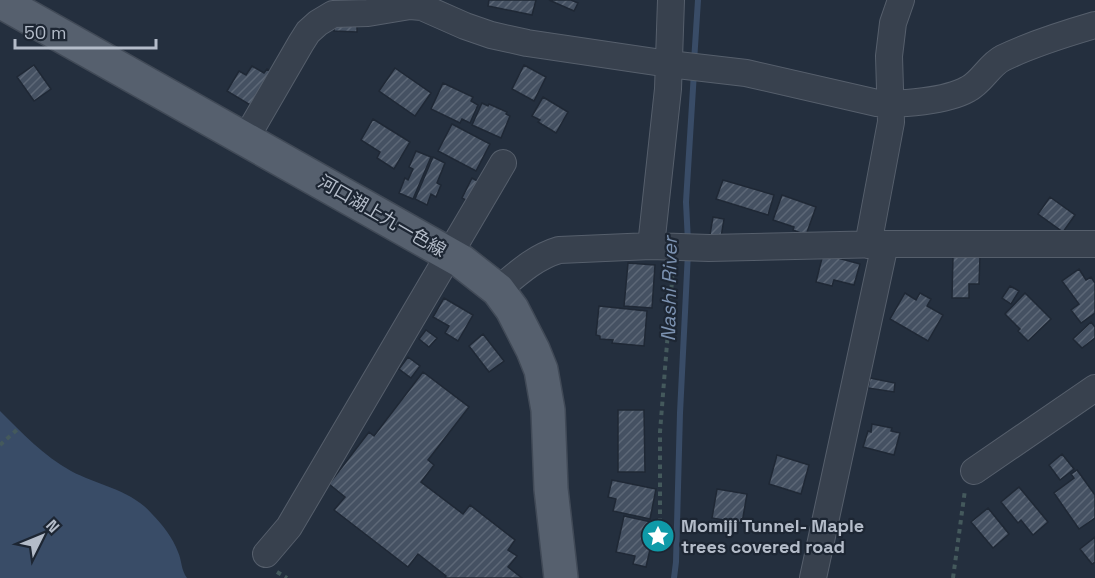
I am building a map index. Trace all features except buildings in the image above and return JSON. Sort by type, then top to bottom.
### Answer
[{"type":"main road","name":"河口湖上九一色線","points":[[0,1],[449,254],[498,290],[523,328],[541,370],[548,410],[551,489],[561,578]]},
{"type":"street","points":[[651,246],[669,64],[671,0]]},
{"type":"street","points":[[813,578],[877,245],[891,122],[889,56],[893,23],[901,0]]},
{"type":"street","points":[[246,138],[308,32],[333,14],[348,12],[368,13],[410,6],[440,7],[474,29],[527,43],[746,73],[877,103],[891,104],[918,102],[969,89],[1001,59],[1062,35],[1095,26]]},
{"type":"street","points":[[266,554],[289,527],[503,162]]},
{"type":"street","points":[[498,290],[530,264],[546,254],[559,250],[651,246],[710,248],[1095,244]]},
{"type":"street","points":[[974,471],[1095,388]]},
{"type":"path","points":[[660,542],[660,432],[676,247]]},
{"type":"path","points":[[0,445],[20,426]]},
{"type":"path","points":[[953,578],[965,492],[974,471]]},
{"type":"water","points":[[0,411],[34,444],[61,465],[135,499],[144,506],[170,536],[187,578],[0,578]]},
{"type":"waterway","name":"Nashi River","points":[[694,62],[698,0]]},
{"type":"waterway","name":"Nashi River","points":[[688,242],[686,202],[694,72]]},
{"type":"waterway","name":"Nashi River","points":[[674,578],[688,252]]},
{"type":"place","name":"Momiji Tunnel- Maple trees covered road","points":[[658,536]]}]
